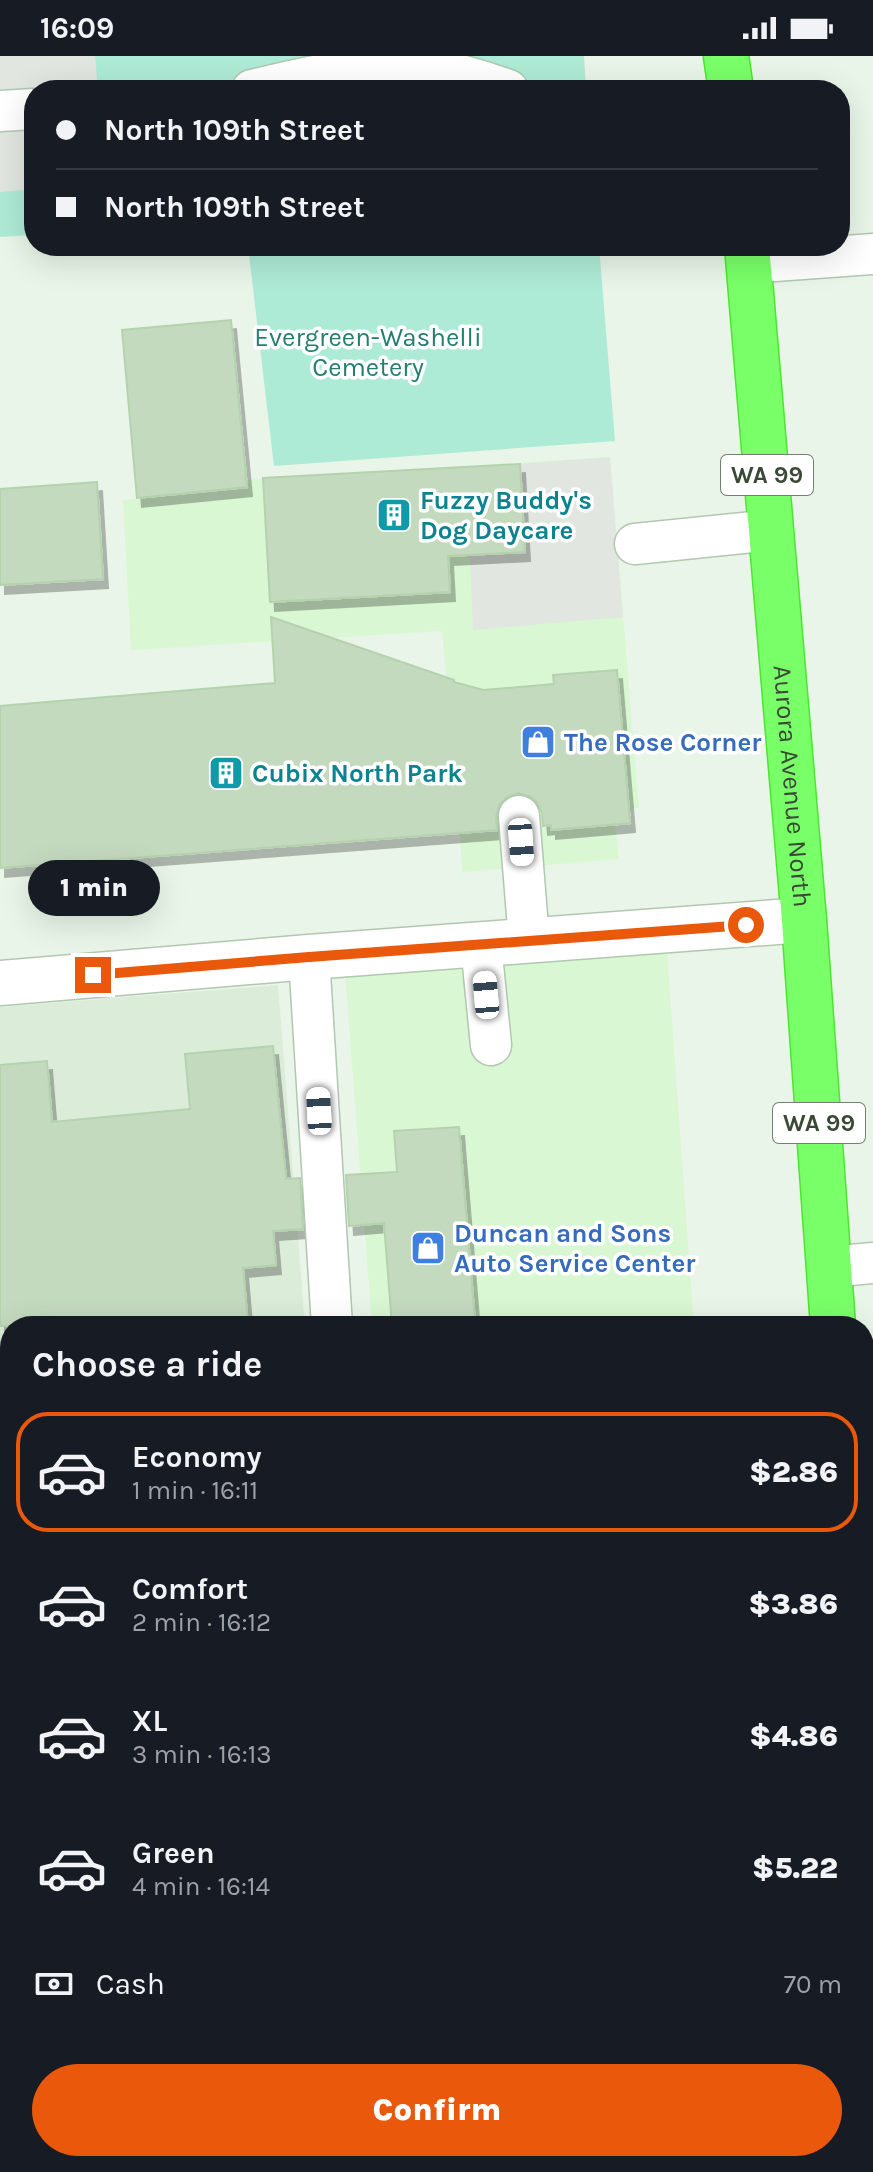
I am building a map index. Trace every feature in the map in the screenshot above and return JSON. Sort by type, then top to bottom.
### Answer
[{"type":"highway","points":[[726,56],[730,80]]},
{"type":"highway","name":"Aurora Avenue North","points":[[748,256],[804,920],[832,1316]]},
{"type":"street","points":[[0,983],[804,920]]},
{"type":"lane","points":[[295,80],[394,67],[423,68],[475,80]]},
{"type":"lane","points":[[0,111],[24,110]]},
{"type":"lane","points":[[850,254],[873,254]]},
{"type":"lane","points":[[635,544],[772,530]]},
{"type":"lane","points":[[519,816],[529,940]]},
{"type":"lane","points":[[481,945],[491,1045]]},
{"type":"lane","points":[[309,957],[331,1316]]},
{"type":"lane","points":[[829,1267],[873,1263]]},
{"type":"shaded area","points":[[0,56],[95,56],[97,80],[24,80],[24,190],[0,192]]},
{"type":"shaded area","points":[[610,457],[639,808],[629,809],[630,823],[615,825],[619,859],[462,872],[442,631],[131,650],[123,500],[246,487],[246,480]]},
{"type":"shaded area","points":[[610,457],[623,617],[473,630],[470,555],[525,552],[520,464]]},
{"type":"shaded area","points":[[667,951],[693,1316],[371,1316],[345,972]]},
{"type":"shaded area","points":[[278,985],[304,1316],[0,1316],[0,1007]]},
{"type":"green space","points":[[0,56],[584,56],[585,80],[24,80],[24,236],[0,237]]},
{"type":"green space","name":"Evergreen-Washelli Cemetery","points":[[249,256],[600,256],[615,441],[274,466]]},
{"type":"building","points":[[231,320],[247,487],[137,498],[122,330]]},
{"type":"building","name":"Fuzzy Buddy's Dog Daycare","points":[[520,464],[525,552],[448,556],[450,592],[270,602],[263,478]]},
{"type":"building","points":[[97,482],[103,579],[0,585],[0,489]]},
{"type":"building","name":"Cubix North Park","points":[[271,617],[483,690],[554,684],[553,675],[617,670],[630,823],[551,830],[551,825],[543,826],[537,802],[530,796],[518,793],[507,797],[499,805],[497,830],[0,868],[0,706],[275,683]]},
{"type":"building","points":[[273,1046],[286,1179],[300,1178],[303,1229],[273,1231],[276,1265],[243,1268],[247,1316],[0,1316],[0,1065],[47,1061],[52,1122],[190,1109],[185,1054]]},
{"type":"building","name":"Duncan and Sons Auto Service Center","points":[[459,1127],[475,1316],[391,1316],[384,1223],[349,1226],[346,1175],[397,1172],[394,1131]]},
{"type":"place","name":"Fuzzy Buddy's Dog Daycare","points":[[394,515]]},
{"type":"place","name":"The Rose Corner","points":[[538,742]]},
{"type":"place","name":"Cubix North Park","points":[[226,773]]},
{"type":"place","name":"Duncan and Sons Auto Service Center","points":[[428,1248]]},
{"type":"route","points":[[93,975],[746,925]]}]
